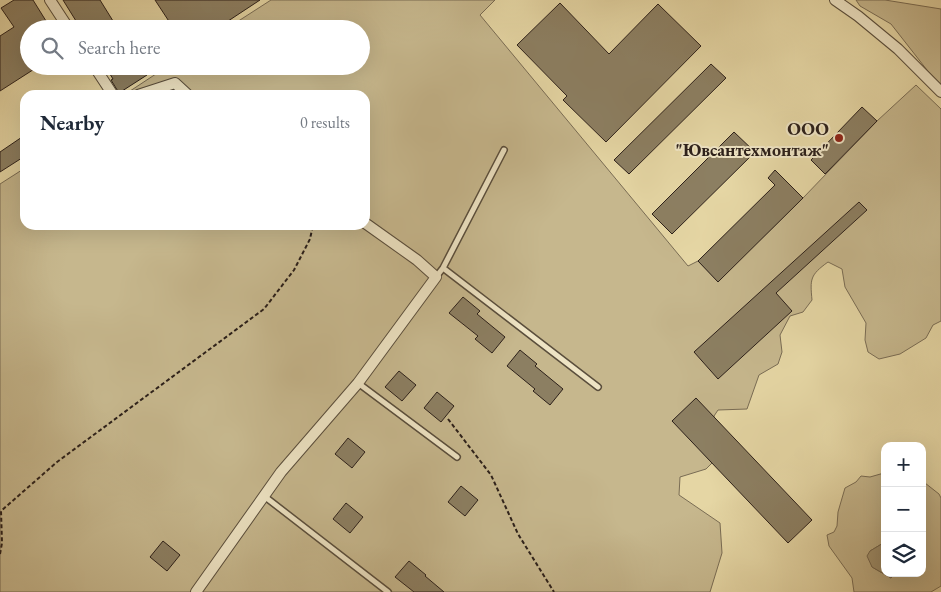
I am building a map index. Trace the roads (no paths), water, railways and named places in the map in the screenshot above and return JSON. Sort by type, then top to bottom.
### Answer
[{"type":"street","points":[[50,0],[63,20]]},
{"type":"street","points":[[835,0],[898,49],[941,92]]},
{"type":"street","points":[[100,75],[110,90]]},
{"type":"street","points":[[153,90],[175,83],[183,90]]},
{"type":"street","points":[[196,592],[281,472],[358,383],[436,277],[417,260],[370,227]]},
{"type":"lane","points":[[436,277],[444,268],[504,150]]},
{"type":"lane","points":[[444,268],[598,387]]},
{"type":"lane","points":[[358,383],[457,457]]},
{"type":"lane","points":[[264,496],[388,592]]},
{"type":"place","name":"ООО \"Ювсантехмонтаж\"","points":[[839,138]]}]
